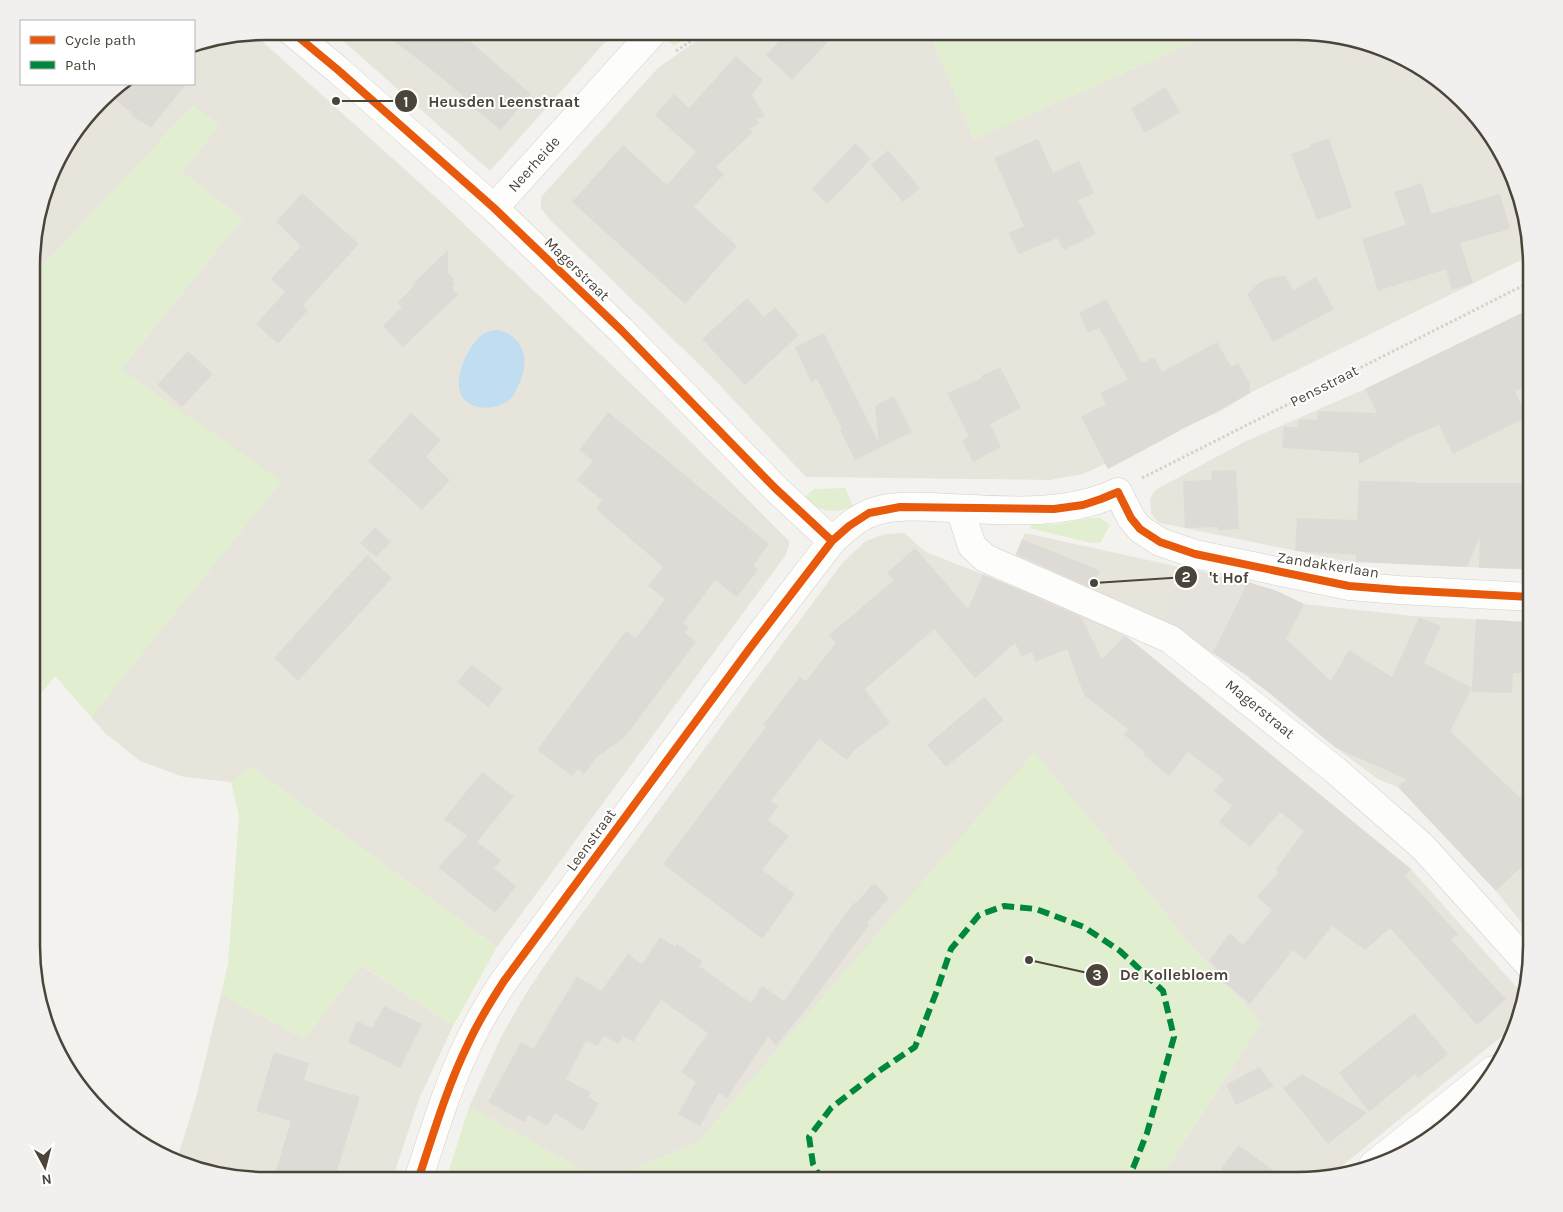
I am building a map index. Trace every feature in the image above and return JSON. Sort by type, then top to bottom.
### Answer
[{"type":"street","name":"Magerstraat","points":[[302,40],[494,208],[621,330],[774,488],[832,541]]},
{"type":"street","name":"Neerheide","points":[[494,208],[646,40]]},
{"type":"street","points":[[832,541],[848,526],[869,513],[900,507],[1054,509],[1083,505],[1118,492]]},
{"type":"street","name":"Zandakkerlaan","points":[[1118,492],[1130,518],[1140,529],[1160,542],[1195,554],[1350,586],[1523,597]]},
{"type":"street","name":"Magerstraat","points":[[960,509],[972,546],[985,558],[1135,622],[1170,639],[1216,674],[1335,770],[1423,847],[1523,958]]},
{"type":"street","name":"Leenstraat","points":[[421,1172],[443,1106],[467,1045],[486,1009],[504,981],[750,648],[832,541]]},
{"type":"street","points":[[1391,1152],[1475,1084]]},
{"type":"shaded area","points":[[261,40],[441,202],[669,420],[789,541],[785,556],[497,947],[251,767],[231,782],[184,777],[140,761],[105,733],[91,717],[148,645],[121,369],[242,219],[182,172],[219,125],[193,106],[40,269],[44,222],[57,180],[70,153],[106,106],[132,85],[195,85],[195,52],[222,44]]},
{"type":"shaded area","points":[[342,40],[607,40],[490,171]]},
{"type":"shaded area","points":[[697,40],[932,40],[974,139],[1199,40],[1311,40],[1341,44],[1383,57],[1410,70],[1446,96],[1467,117],[1493,153],[1506,180],[1519,222],[1523,259],[1254,391],[1219,412],[1198,421],[1108,469],[1105,464],[1083,474],[1050,480],[806,477],[711,376],[548,218],[541,208],[541,197],[658,68]]},
{"type":"shaded area","points":[[1523,312],[1523,570],[1345,561],[1160,523],[1151,513],[1150,499],[1157,489],[1246,441],[1365,389]]},
{"type":"shaded area","points":[[904,533],[926,552],[1091,617],[1139,646],[1411,869],[1519,990],[1505,1033],[1339,1168],[1311,1172],[1165,1172],[1261,1023],[1187,941],[1102,834],[1034,753],[697,1143],[627,1172],[587,1172],[469,1107],[502,1035],[528,990],[558,946],[843,562],[866,541],[885,534]]},
{"type":"shaded area","points":[[1025,533],[1248,582],[1277,591],[1304,604],[1413,616],[1523,622],[1523,924],[1496,891],[1398,787],[1379,780],[1335,747],[1261,686],[1180,631],[1013,562]]},
{"type":"shaded area","points":[[1183,567],[1248,582],[1213,654],[1180,631],[1164,623]]},
{"type":"shaded area","points":[[361,965],[453,1026],[419,1099],[395,1172],[252,1172],[222,1168],[179,1154],[197,1094],[221,994],[304,1039]]},
{"type":"green space","points":[[666,40],[684,40],[674,46]]},
{"type":"green space","points":[[932,40],[1199,40],[974,139]]},
{"type":"green space","points":[[193,106],[219,125],[182,172],[242,219],[121,369],[282,481],[91,717],[55,676],[40,695],[40,269]]},
{"type":"green space","points":[[845,488],[853,506],[846,509],[833,511],[821,509],[805,497],[814,489]]},
{"type":"green space","points":[[1090,518],[1101,518],[1110,525],[1100,543],[1092,543],[1029,528],[1032,525],[1058,524]]},
{"type":"green space","points":[[1034,752],[1187,941],[1261,1023],[1165,1172],[627,1172],[697,1143]]},
{"type":"green space","points":[[251,767],[497,947],[453,1026],[362,965],[304,1039],[221,994],[228,964],[239,816],[231,782]]},
{"type":"green space","points":[[469,1107],[587,1172],[449,1172]]},
{"type":"water","points":[[498,330],[508,334],[520,345],[523,353],[524,370],[513,396],[509,400],[493,407],[476,406],[466,401],[461,394],[459,386],[462,366],[477,339],[487,332]]},
{"type":"building","points":[[393,40],[468,40],[531,94],[501,130],[462,99],[464,97]]},
{"type":"building","points":[[780,40],[830,40],[792,80],[766,55]]},
{"type":"building","points":[[736,56],[763,80],[752,95],[765,116],[757,119],[759,123],[750,129],[753,132],[716,167],[724,174],[694,207],[737,246],[685,304],[572,202],[623,145],[667,185],[696,152],[655,115],[674,94],[689,108]]},
{"type":"building","points":[[132,85],[185,85],[151,128],[131,115],[132,113],[114,99]]},
{"type":"building","points":[[1165,87],[1180,112],[1145,133],[1131,109]]},
{"type":"building","points":[[1329,138],[1352,207],[1317,220],[1291,154]]},
{"type":"building","points":[[1038,139],[1053,173],[1079,161],[1094,193],[1078,201],[1096,234],[1064,250],[1057,238],[1019,254],[1008,233],[1024,226],[994,158]]},
{"type":"building","points":[[855,143],[871,159],[827,204],[812,189]]},
{"type":"building","points":[[888,150],[920,188],[903,202],[871,165]]},
{"type":"building","points":[[1422,183],[1431,214],[1500,194],[1510,229],[1460,243],[1473,283],[1452,290],[1446,269],[1378,291],[1362,239],[1406,225],[1394,192]]},
{"type":"building","points":[[302,193],[359,244],[303,305],[308,310],[278,344],[256,324],[285,292],[271,279],[301,246],[276,222]]},
{"type":"building","points":[[448,250],[448,273],[454,279],[452,281],[455,285],[452,288],[458,295],[403,347],[383,326],[402,307],[397,303],[415,285],[413,284]]},
{"type":"building","points":[[1285,275],[1293,290],[1316,277],[1334,309],[1273,342],[1247,294],[1266,279]]},
{"type":"building","points":[[747,298],[764,317],[775,307],[799,335],[745,385],[702,339]]},
{"type":"building","points":[[1106,299],[1142,363],[1154,357],[1162,372],[1217,342],[1231,367],[1238,363],[1250,384],[1250,393],[1108,469],[1081,417],[1106,404],[1100,393],[1128,380],[1099,328],[1088,333],[1079,313]]},
{"type":"building","points":[[1523,312],[1523,388],[1515,391],[1523,408],[1523,419],[1453,454],[1439,425],[1410,437],[1359,464],[1359,453],[1282,448],[1284,427],[1298,427],[1299,419],[1317,420],[1318,411],[1377,413],[1365,389]]},
{"type":"building","points":[[824,333],[879,443],[875,406],[894,396],[912,432],[855,460],[817,379],[811,382],[795,347]]},
{"type":"building","points":[[188,351],[213,374],[182,407],[157,385]]},
{"type":"building","points":[[1000,367],[1021,408],[990,424],[1001,447],[973,462],[962,440],[969,437],[947,393],[982,378],[981,376]]},
{"type":"building","points":[[608,412],[769,544],[754,565],[758,570],[737,597],[715,580],[683,623],[689,627],[685,633],[696,642],[625,737],[597,757],[584,774],[578,769],[572,776],[537,750],[626,631],[636,638],[665,599],[648,586],[663,567],[596,509],[602,500],[577,480],[593,461],[579,450]]},
{"type":"building","points":[[411,413],[441,440],[426,457],[450,480],[422,510],[368,461]]},
{"type":"building","points":[[1236,470],[1239,529],[1218,530],[1218,527],[1185,528],[1183,481],[1212,480],[1211,471]]},
{"type":"building","points":[[1359,481],[1523,483],[1523,569],[1479,568],[1480,537],[1467,567],[1355,562],[1356,555],[1295,551],[1297,518],[1357,520]]},
{"type":"building","points":[[375,527],[391,542],[376,557],[360,543]]},
{"type":"building","points":[[1022,539],[1101,571],[1089,587],[1016,554]]},
{"type":"building","points":[[915,548],[968,609],[983,574],[1081,617],[1102,659],[1125,636],[1127,637],[1411,869],[1405,876],[1458,934],[1451,940],[1506,999],[1477,1025],[1390,928],[1365,950],[1332,926],[1305,960],[1293,950],[1250,1004],[1221,980],[1223,975],[1209,961],[1230,933],[1243,945],[1272,910],[1257,897],[1278,873],[1276,869],[1304,831],[1280,812],[1250,847],[1219,822],[1232,806],[1214,791],[1224,779],[1188,752],[1169,776],[1159,768],[1143,754],[1145,752],[1123,734],[1128,729],[1084,695],[1067,649],[1035,662],[1032,652],[1022,657],[1015,643],[975,678],[934,629],[865,689],[890,723],[854,750],[847,760],[819,739],[771,801],[778,806],[768,820],[789,836],[762,870],[795,894],[762,939],[663,864],[766,727],[763,725],[800,677],[806,681],[836,643],[829,635],[894,580],[887,573]]},
{"type":"building","points":[[367,555],[392,578],[298,681],[274,658]]},
{"type":"building","points":[[1248,582],[1277,591],[1304,604],[1286,639],[1331,681],[1349,650],[1392,677],[1419,617],[1441,626],[1424,663],[1472,688],[1450,731],[1523,800],[1523,866],[1496,891],[1398,787],[1406,779],[1336,748],[1250,677],[1213,653]]},
{"type":"building","points":[[1476,619],[1523,622],[1523,673],[1513,673],[1512,693],[1472,692]]},
{"type":"building","points":[[472,665],[503,689],[488,707],[457,682]]},
{"type":"building","points":[[984,697],[1004,720],[946,767],[927,745]]},
{"type":"building","points":[[482,772],[514,796],[477,842],[501,860],[494,868],[516,886],[495,913],[438,867],[467,836],[444,819]]},
{"type":"building","points":[[874,883],[889,898],[867,923],[869,925],[803,1013],[776,1045],[768,1037],[727,1098],[719,1093],[700,1126],[678,1114],[696,1082],[681,1072],[708,1033],[661,1000],[633,1042],[623,1036],[618,1044],[604,1036],[598,1046],[586,1041],[566,1079],[591,1093],[588,1097],[599,1103],[583,1131],[555,1113],[547,1126],[529,1115],[524,1122],[488,1102],[521,1042],[533,1049],[577,976],[601,991],[628,954],[642,964],[660,937],[675,947],[677,944],[702,961],[699,966],[751,1003],[762,986],[784,1001],[854,902],[855,904]]},
{"type":"building","points":[[384,1006],[422,1024],[400,1068],[348,1042],[357,1021],[372,1028]]},
{"type":"building","points":[[1414,1013],[1448,1054],[1418,1078],[1415,1074],[1369,1112],[1339,1073]]},
{"type":"building","points":[[274,1052],[309,1063],[304,1080],[360,1097],[337,1172],[275,1172],[291,1121],[256,1111]]},
{"type":"building","points":[[1259,1067],[1274,1086],[1236,1105],[1226,1085]]},
{"type":"building","points":[[1302,1074],[1367,1113],[1328,1144],[1283,1088]]},
{"type":"building","points":[[1238,1146],[1275,1172],[1225,1172],[1221,1169]]},
{"type":"marked path","points":[[817,1172],[813,1164],[809,1137],[831,1108],[879,1071],[915,1047],[951,949],[979,915],[1004,906],[1036,909],[1084,927],[1120,951],[1163,991],[1174,1037],[1147,1133],[1130,1172]]},
{"type":"cycle path","points":[[302,40],[494,208],[621,330],[775,488],[832,541]]},
{"type":"cycle path","points":[[421,1172],[460,1060],[480,1020],[504,981],[750,648],[832,541],[849,526],[869,513],[900,507],[1054,509],[1083,505],[1118,492],[1131,518],[1140,529],[1160,542],[1195,554],[1349,586],[1523,597]]},
{"type":"place","name":"Heusden Leenstraat","points":[[336,101]]},
{"type":"place","name":"'t Hof","points":[[1094,583]]},
{"type":"place","name":"De Kollebloem","points":[[1029,960]]}]
